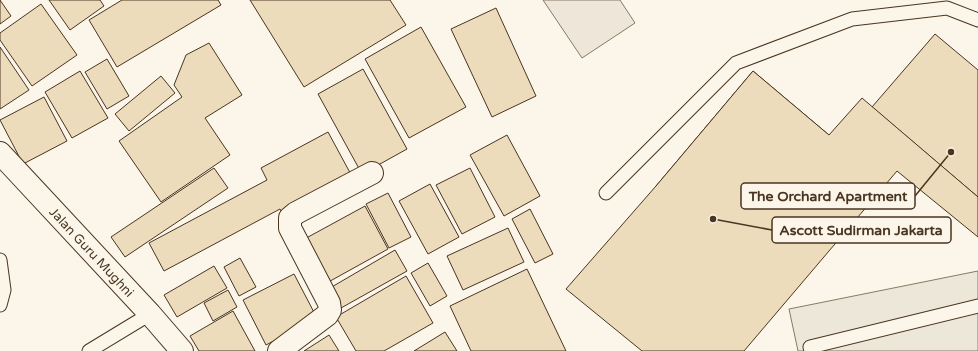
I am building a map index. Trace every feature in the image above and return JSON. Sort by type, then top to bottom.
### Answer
[{"type":"street","name":"Jalan Guru Mughni","points":[[0,153],[150,314],[182,351]]},
{"type":"street","points":[[280,351],[327,315],[330,310],[329,303],[290,228],[290,218],[296,213],[372,173]]},
{"type":"lane","points":[[606,193],[736,63],[852,19],[947,8],[978,20]]},
{"type":"lane","points":[[0,260],[4,290],[0,305]]},
{"type":"lane","points":[[811,351],[810,347],[978,306]]},
{"type":"lane","points":[[89,351],[150,314]]},
{"type":"shaded area","points":[[543,0],[620,0],[635,23],[582,58]]},
{"type":"shaded area","points":[[978,271],[978,351],[798,351],[789,309]]},
{"type":"building","points":[[0,0],[11,16],[0,24]]},
{"type":"building","points":[[49,0],[100,0],[104,6],[70,30]]},
{"type":"building","points":[[122,0],[218,0],[221,5],[117,67],[89,20]]},
{"type":"building","points":[[250,0],[390,0],[406,25],[304,87]]},
{"type":"building","points":[[41,4],[77,55],[32,86],[0,40],[0,33]]},
{"type":"building","points":[[496,8],[536,96],[492,117],[451,29]]},
{"type":"building","points":[[421,27],[466,107],[409,138],[365,59]]},
{"type":"building","points":[[935,34],[978,70],[978,197],[872,107]]},
{"type":"building","points":[[209,43],[242,95],[205,118],[230,155],[161,202],[119,141],[182,97],[174,85],[186,55]]},
{"type":"building","points":[[0,47],[29,90],[0,109]]},
{"type":"building","points":[[107,59],[129,96],[107,109],[85,72]]},
{"type":"building","points":[[363,69],[407,149],[362,174],[318,94]]},
{"type":"building","points":[[80,71],[108,118],[72,138],[45,92]]},
{"type":"building","points":[[753,71],[829,135],[746,233],[771,253],[688,351],[643,351],[592,308],[679,206],[656,186]]},
{"type":"building","points":[[753,71],[829,135],[862,98],[978,197],[978,237],[897,171],[744,351],[642,351],[566,289],[656,186]]},
{"type":"building","points":[[161,76],[175,93],[129,131],[115,114]]},
{"type":"building","points":[[44,97],[67,141],[23,164],[0,120]]},
{"type":"building","points":[[328,132],[354,180],[284,217],[280,209],[164,271],[149,243],[267,180],[261,168]]},
{"type":"building","points":[[507,135],[540,196],[504,216],[470,155]]},
{"type":"building","points":[[214,168],[228,188],[125,257],[111,237]]},
{"type":"building","points":[[470,168],[495,217],[462,234],[436,185]]},
{"type":"building","points":[[430,184],[459,237],[428,254],[399,201]]},
{"type":"building","points":[[388,193],[411,237],[389,248],[366,204]]},
{"type":"building","points":[[365,206],[388,249],[323,285],[299,242]]},
{"type":"building","points":[[530,209],[553,254],[535,263],[512,219]]},
{"type":"building","points":[[508,228],[524,262],[463,290],[447,256]]},
{"type":"building","points":[[395,250],[407,271],[341,308],[330,288]]},
{"type":"building","points":[[240,258],[256,287],[239,296],[224,267]]},
{"type":"building","points":[[428,263],[447,296],[430,306],[411,273]]},
{"type":"building","points":[[214,266],[227,288],[177,317],[164,295]]},
{"type":"building","points":[[527,269],[566,351],[471,351],[450,306]]},
{"type":"building","points":[[294,274],[317,318],[266,345],[243,300]]},
{"type":"building","points":[[406,276],[433,323],[384,351],[356,351],[336,317]]},
{"type":"building","points":[[228,290],[237,307],[213,321],[204,303]]},
{"type":"building","points":[[233,311],[255,351],[199,351],[190,336]]},
{"type":"building","points":[[445,332],[457,351],[414,351]]},
{"type":"building","points":[[329,335],[339,351],[304,351]]},
{"type":"place","name":"The Orchard Apartment","points":[[951,152]]},
{"type":"place","name":"Ascott Sudirman Jakarta","points":[[713,219]]}]
